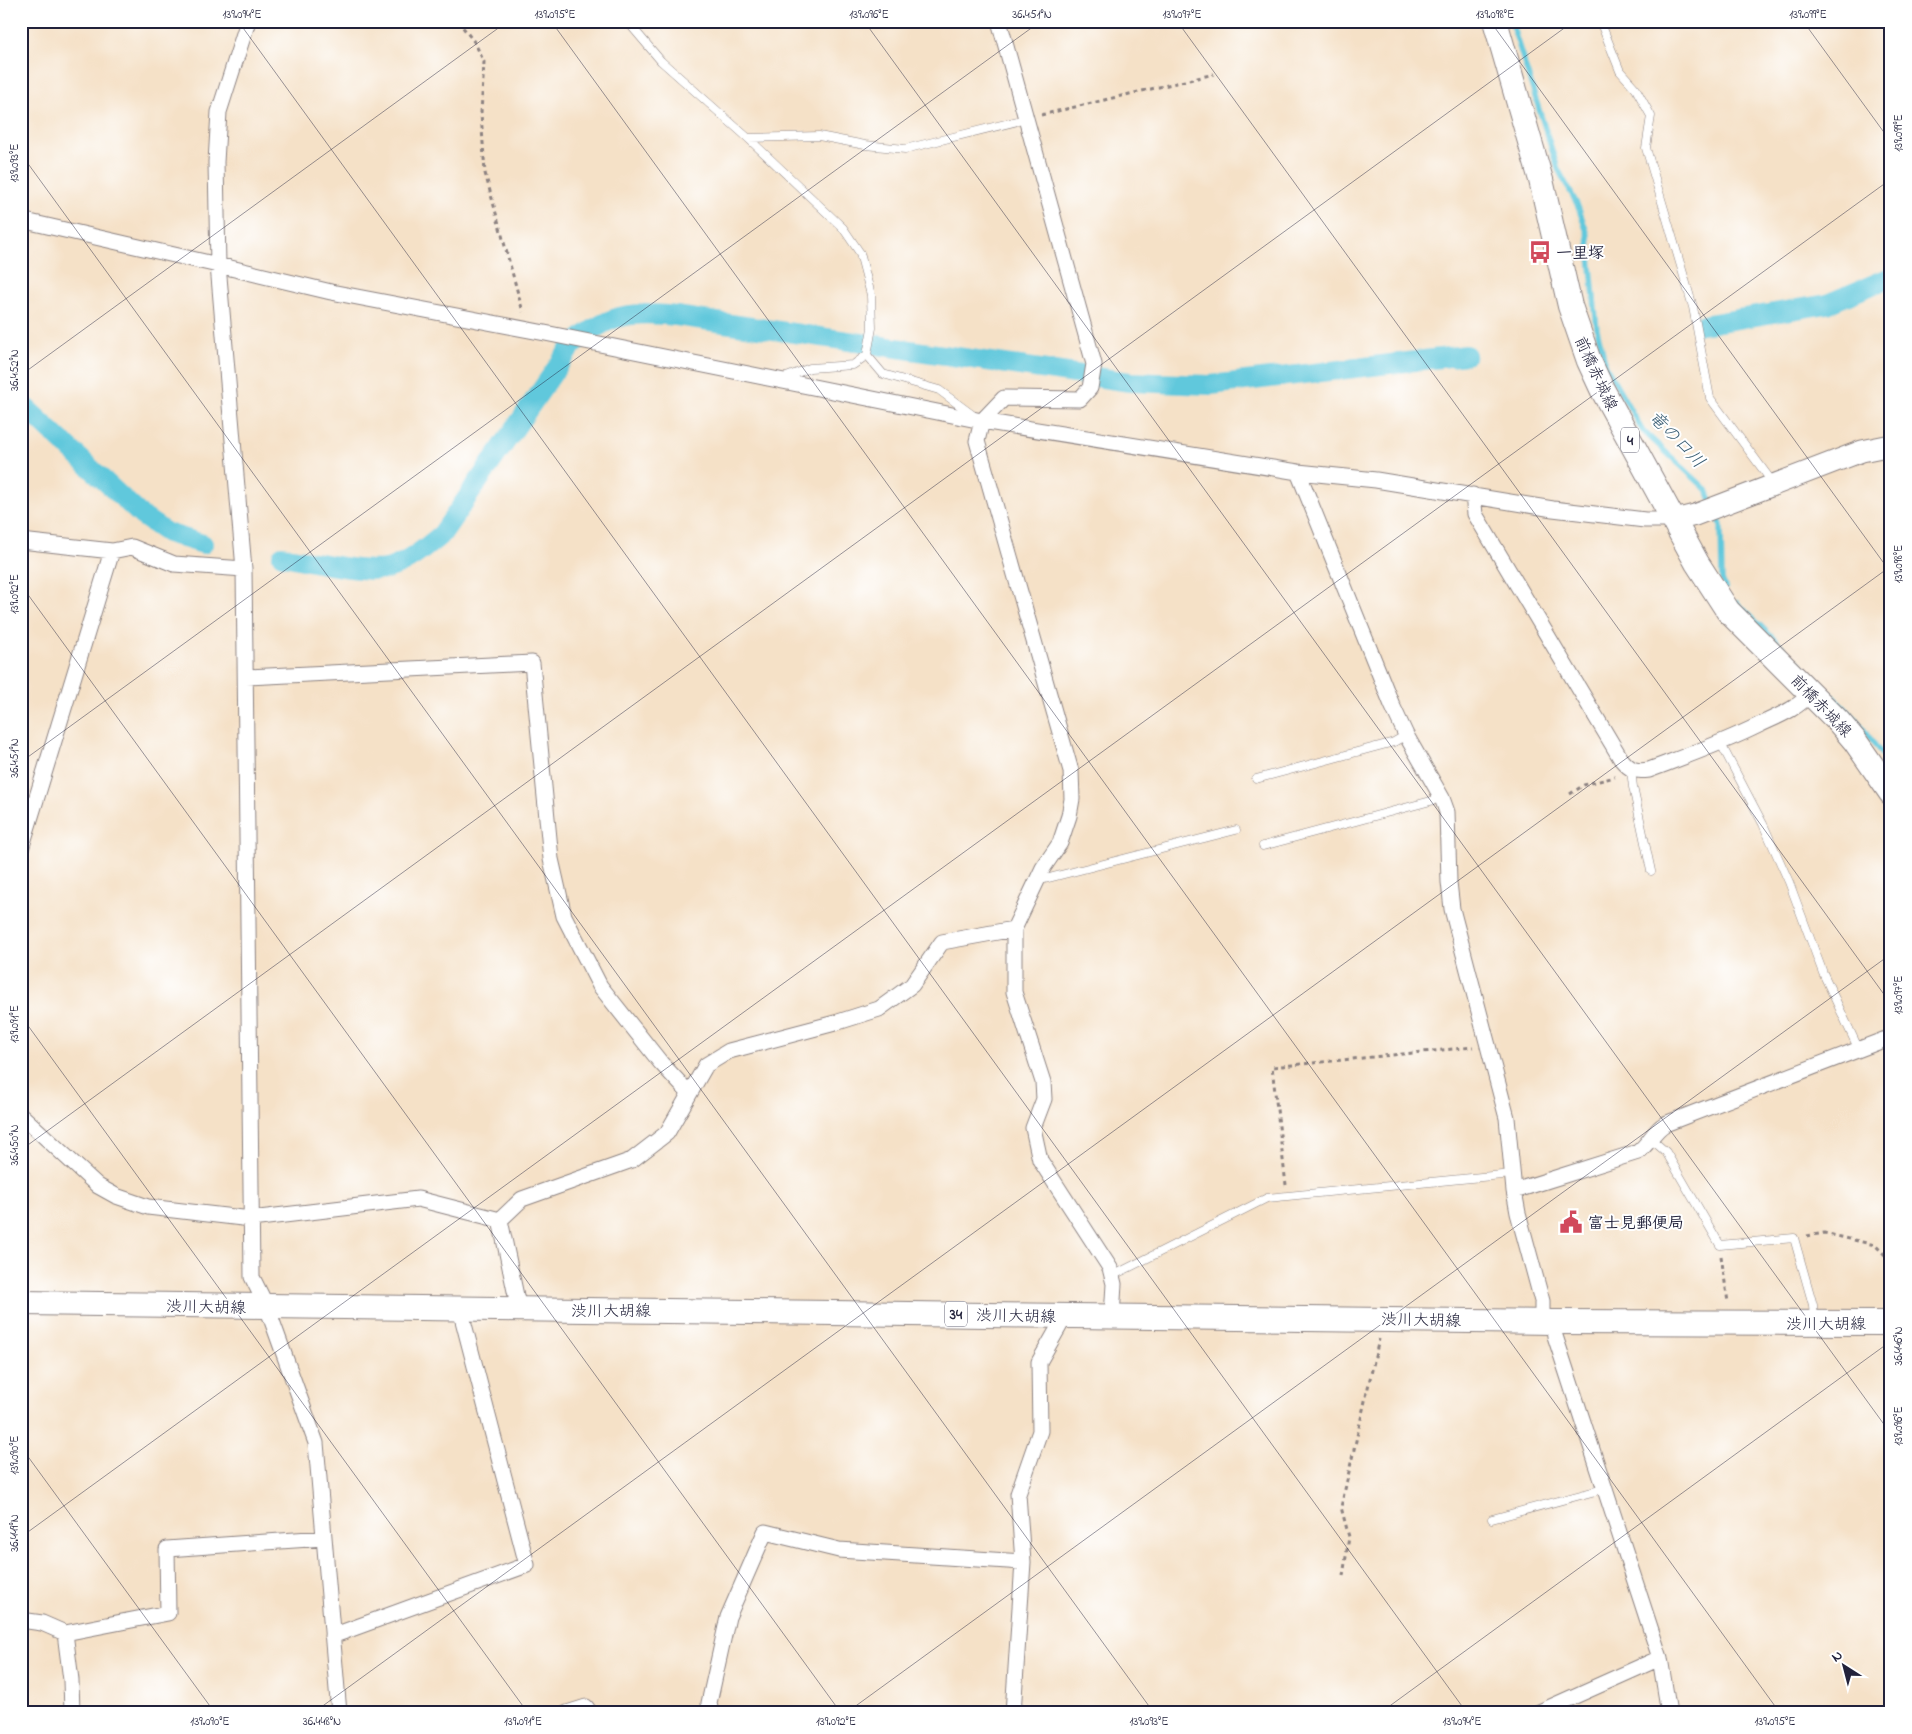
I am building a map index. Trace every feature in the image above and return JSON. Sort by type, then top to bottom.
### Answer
[{"type":"main road","name":"前橋赤城線","points":[[1495,21],[1534,154],[1553,226],[1565,285],[1579,335],[1602,388],[1697,563],[1728,611],[1811,693],[1856,741],[1891,793]]},
{"type":"main road","name":"渋川大胡線","points":[[21,1303],[1891,1324]]},
{"type":"street","points":[[248,21],[219,112],[216,162],[218,265],[244,569],[246,895],[252,1277],[267,1307],[316,1443],[339,1713]]},
{"type":"street","points":[[999,21],[1094,364],[1090,388],[1080,399],[1004,398],[982,422],[977,441],[1071,771],[1072,799],[1069,816],[1060,843],[1043,868],[1014,929],[1014,992],[1043,1082],[1044,1099],[1032,1128],[1040,1160],[1110,1268],[1114,1284],[1112,1316]]},
{"type":"street","points":[[21,220],[331,292],[545,333],[982,422],[1298,472],[1376,480],[1580,512],[1661,522],[1695,515],[1862,451],[1891,445]]},
{"type":"street","points":[[1298,472],[1392,705],[1406,736],[1442,798],[1447,812],[1449,882],[1452,909],[1506,1118],[1518,1213],[1548,1321],[1555,1336],[1603,1489],[1660,1658],[1669,1713]]},
{"type":"street","points":[[1473,495],[1475,514],[1621,759],[1631,770],[1649,770],[1721,744],[1791,711],[1803,703],[1811,693]]},
{"type":"street","points":[[21,541],[112,551],[132,547],[174,564],[244,569]]},
{"type":"street","points":[[21,849],[112,551]]},
{"type":"street","points":[[246,677],[532,664],[551,859],[564,916],[600,986],[661,1063],[689,1092]]},
{"type":"street","points":[[500,1220],[522,1198],[632,1160],[666,1133],[706,1065],[729,1051],[835,1023],[879,1009],[912,985],[942,942],[1014,929]]},
{"type":"street","points":[[1514,1191],[1638,1152],[1647,1145],[1657,1129],[1665,1124],[1891,1038]]},
{"type":"street","points":[[21,1114],[98,1186],[116,1196],[148,1206],[251,1219],[418,1199],[500,1220]]},
{"type":"street","points":[[500,1220],[519,1310]]},
{"type":"street","points":[[332,1636],[527,1565],[460,1309]]},
{"type":"street","points":[[1013,1713],[1023,1562],[1018,1494],[1040,1431],[1039,1362],[1064,1316]]},
{"type":"street","points":[[711,1713],[709,1703],[728,1617],[765,1532],[839,1550],[1023,1562]]},
{"type":"street","points":[[21,1620],[42,1623],[65,1633],[168,1613],[167,1549],[324,1538]]},
{"type":"street","points":[[65,1633],[72,1713]]},
{"type":"street","points":[[1537,1713],[1660,1658]]},
{"type":"street","points":[[567,1713],[586,1707],[590,1713]]},
{"type":"lane","points":[[627,21],[660,61],[748,138],[843,228],[860,253],[871,295],[872,328],[867,355],[853,365],[810,368],[778,380]]},
{"type":"lane","points":[[1600,21],[1620,71],[1636,89],[1651,116],[1646,148],[1692,307],[1710,398],[1774,484]]},
{"type":"lane","points":[[748,138],[819,136],[865,145],[905,149],[1026,119]]},
{"type":"lane","points":[[867,355],[883,374],[939,390],[982,422]]},
{"type":"lane","points":[[1256,779],[1394,742],[1406,736]]},
{"type":"lane","points":[[1721,744],[1763,824],[1789,882],[1823,973],[1859,1050]]},
{"type":"lane","points":[[1631,770],[1651,871]]},
{"type":"lane","points":[[1263,846],[1442,798]]},
{"type":"lane","points":[[1037,882],[1236,830]]},
{"type":"lane","points":[[1651,1139],[1666,1152],[1720,1245],[1794,1238],[1812,1305],[1814,1323]]},
{"type":"lane","points":[[1112,1276],[1267,1198],[1512,1174]]},
{"type":"lane","points":[[1492,1519],[1603,1489]]},
{"type":"path","points":[[458,21],[475,43],[484,62],[481,113],[485,174],[527,330]]},
{"type":"path","points":[[1026,119],[1214,74]]},
{"type":"path","points":[[1570,794],[1584,785],[1624,775],[1631,770]]},
{"type":"path","points":[[1288,1196],[1272,1067],[1488,1046]]},
{"type":"path","points":[[1794,1238],[1824,1233],[1875,1245],[1891,1264]]},
{"type":"path","points":[[1720,1245],[1731,1323]]},
{"type":"path","points":[[1343,1576],[1349,1537],[1341,1507],[1383,1319]]},
{"type":"waterway","name":"竜の口川","points":[[1511,21],[1558,169],[1577,204],[1588,235],[1597,329],[1606,366],[1642,430],[1707,490],[1721,525],[1722,581],[1726,587]]},
{"type":"waterway","points":[[1702,325],[1827,304],[1891,277]]},
{"type":"waterway","points":[[282,556],[353,568],[380,570],[405,562],[418,553],[442,534],[571,347],[607,321],[619,317],[644,314],[676,316],[1130,382],[1211,385],[1466,355]]},
{"type":"waterway","points":[[21,403],[142,516],[167,533],[203,544]]},
{"type":"waterway","name":"竜の口川","points":[[1737,603],[1856,719],[1891,767]]},
{"type":"place","name":"一里塚","points":[[1540,252]]},
{"type":"place","name":"富士見郵便局","points":[[1571,1222]]}]
